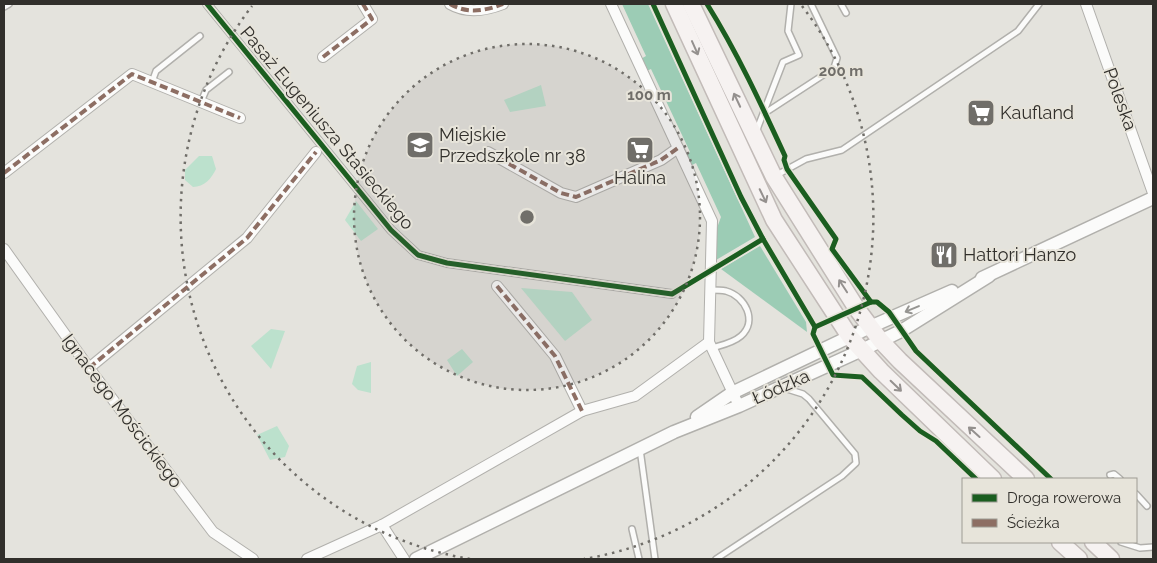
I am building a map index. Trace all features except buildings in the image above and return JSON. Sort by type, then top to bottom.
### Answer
[{"type":"main road","points":[[674,4],[774,220],[850,337],[880,371],[992,478]]},
{"type":"main road","points":[[694,5],[774,177],[809,235],[870,327],[881,341],[1025,478]]},
{"type":"main road","points":[[1061,543],[1079,559]]},
{"type":"main road","points":[[1094,543],[1111,559]]},
{"type":"street","name":"Pasaż Eugeniusza Stasieckiego","points":[[207,4],[391,230],[418,255],[463,265],[672,294]]},
{"type":"street","points":[[323,57],[372,19],[363,4]]},
{"type":"street","points":[[450,4],[471,11],[490,9],[503,4]]},
{"type":"street","points":[[610,4],[712,221],[710,346],[739,406]]},
{"type":"street","name":"Poleska","points":[[1086,4],[1153,193]]},
{"type":"street","points":[[4,172],[132,74],[240,118]]},
{"type":"street","points":[[488,152],[561,193],[576,197],[661,160],[678,148]]},
{"type":"street","points":[[88,368],[247,238],[316,152]]},
{"type":"street","name":"Łódzka","points":[[674,432],[732,394],[870,327],[988,276],[1153,198]]},
{"type":"street","name":"Ignacego Mościckiego","points":[[4,250],[88,368],[213,532],[253,559]]},
{"type":"street","name":"Łódzka","points":[[416,559],[674,432],[739,406],[881,341],[988,276]]},
{"type":"street","points":[[497,286],[554,356],[582,411]]},
{"type":"street","points":[[307,559],[382,525],[582,411],[634,396],[710,346]]},
{"type":"street","points":[[382,525],[404,559]]},
{"type":"lane","points":[[4,7],[9,4]]},
{"type":"lane","points":[[754,136],[765,113],[783,62],[799,54],[788,30],[791,4]]},
{"type":"lane","points":[[765,113],[834,68],[836,58],[811,4]]},
{"type":"lane","points":[[841,4],[846,12]]},
{"type":"lane","points":[[774,177],[806,159],[842,150],[1018,32],[1039,4]]},
{"type":"lane","points":[[152,82],[156,71],[200,36]]},
{"type":"lane","points":[[201,102],[206,90],[229,72]]},
{"type":"lane","points":[[710,290],[726,291],[739,297],[747,307],[750,318],[747,328],[741,336],[710,346]]},
{"type":"lane","points":[[716,559],[842,476],[856,463],[855,454],[809,399],[803,394],[781,387]]},
{"type":"lane","points":[[640,449],[655,559]]},
{"type":"lane","points":[[1110,475],[1114,474],[1119,478]]},
{"type":"lane","points":[[1137,495],[1146,506]]},
{"type":"lane","points":[[632,529],[639,559]]},
{"type":"lane","points":[[1124,543],[1140,548],[1153,547]]},
{"type":"green space","points":[[622,4],[648,4],[755,237],[716,260],[717,228],[721,217],[696,163],[688,167],[683,155],[690,152],[651,69],[644,72],[639,60],[646,56]]},
{"type":"green space","points":[[541,85],[546,106],[510,112],[504,100]]},
{"type":"green space","points":[[199,156],[212,156],[216,169],[207,181],[197,187],[193,187],[185,180],[185,170]]},
{"type":"green space","points":[[356,201],[378,229],[361,241],[345,220]]},
{"type":"green space","points":[[760,246],[806,322],[807,332],[721,269]]},
{"type":"green space","points":[[521,288],[572,292],[592,320],[565,341]]},
{"type":"green space","points":[[271,329],[285,331],[271,369],[251,346]]},
{"type":"green space","points":[[462,349],[473,362],[457,376],[447,360]]},
{"type":"green space","points":[[371,362],[371,393],[358,390],[352,384],[357,366]]},
{"type":"green space","points":[[277,426],[289,446],[285,457],[270,460],[257,435]]},
{"type":"marked path","points":[[323,57],[372,19],[363,4]]},
{"type":"marked path","points":[[450,4],[469,10],[490,8],[503,4]]},
{"type":"marked path","points":[[4,173],[132,74],[240,118]]},
{"type":"marked path","points":[[488,152],[561,193],[576,197],[661,160],[678,148]]},
{"type":"marked path","points":[[89,368],[247,238],[316,152]]},
{"type":"marked path","points":[[497,286],[555,356],[582,411]]},
{"type":"cycle path","points":[[207,4],[391,230],[418,255],[447,263],[672,294],[763,239]]},
{"type":"cycle path","points":[[653,4],[741,197],[763,239],[815,327],[813,334],[833,375],[862,377],[902,415],[920,431],[936,441],[975,478]]},
{"type":"cycle path","points":[[707,4],[739,59],[758,98],[785,156],[784,160],[787,169],[836,239],[832,249],[871,302]]},
{"type":"cycle path","points":[[815,327],[871,302],[877,302],[889,312],[916,351],[1050,478]]},
{"type":"place","name":"Kaufland","points":[[981,113]]},
{"type":"place","name":"Miejskie Przedszkole nr 38","points":[[420,145]]},
{"type":"place","name":"Halina","points":[[640,150]]},
{"type":"place","name":"Hattori Hanzo","points":[[944,255]]}]
